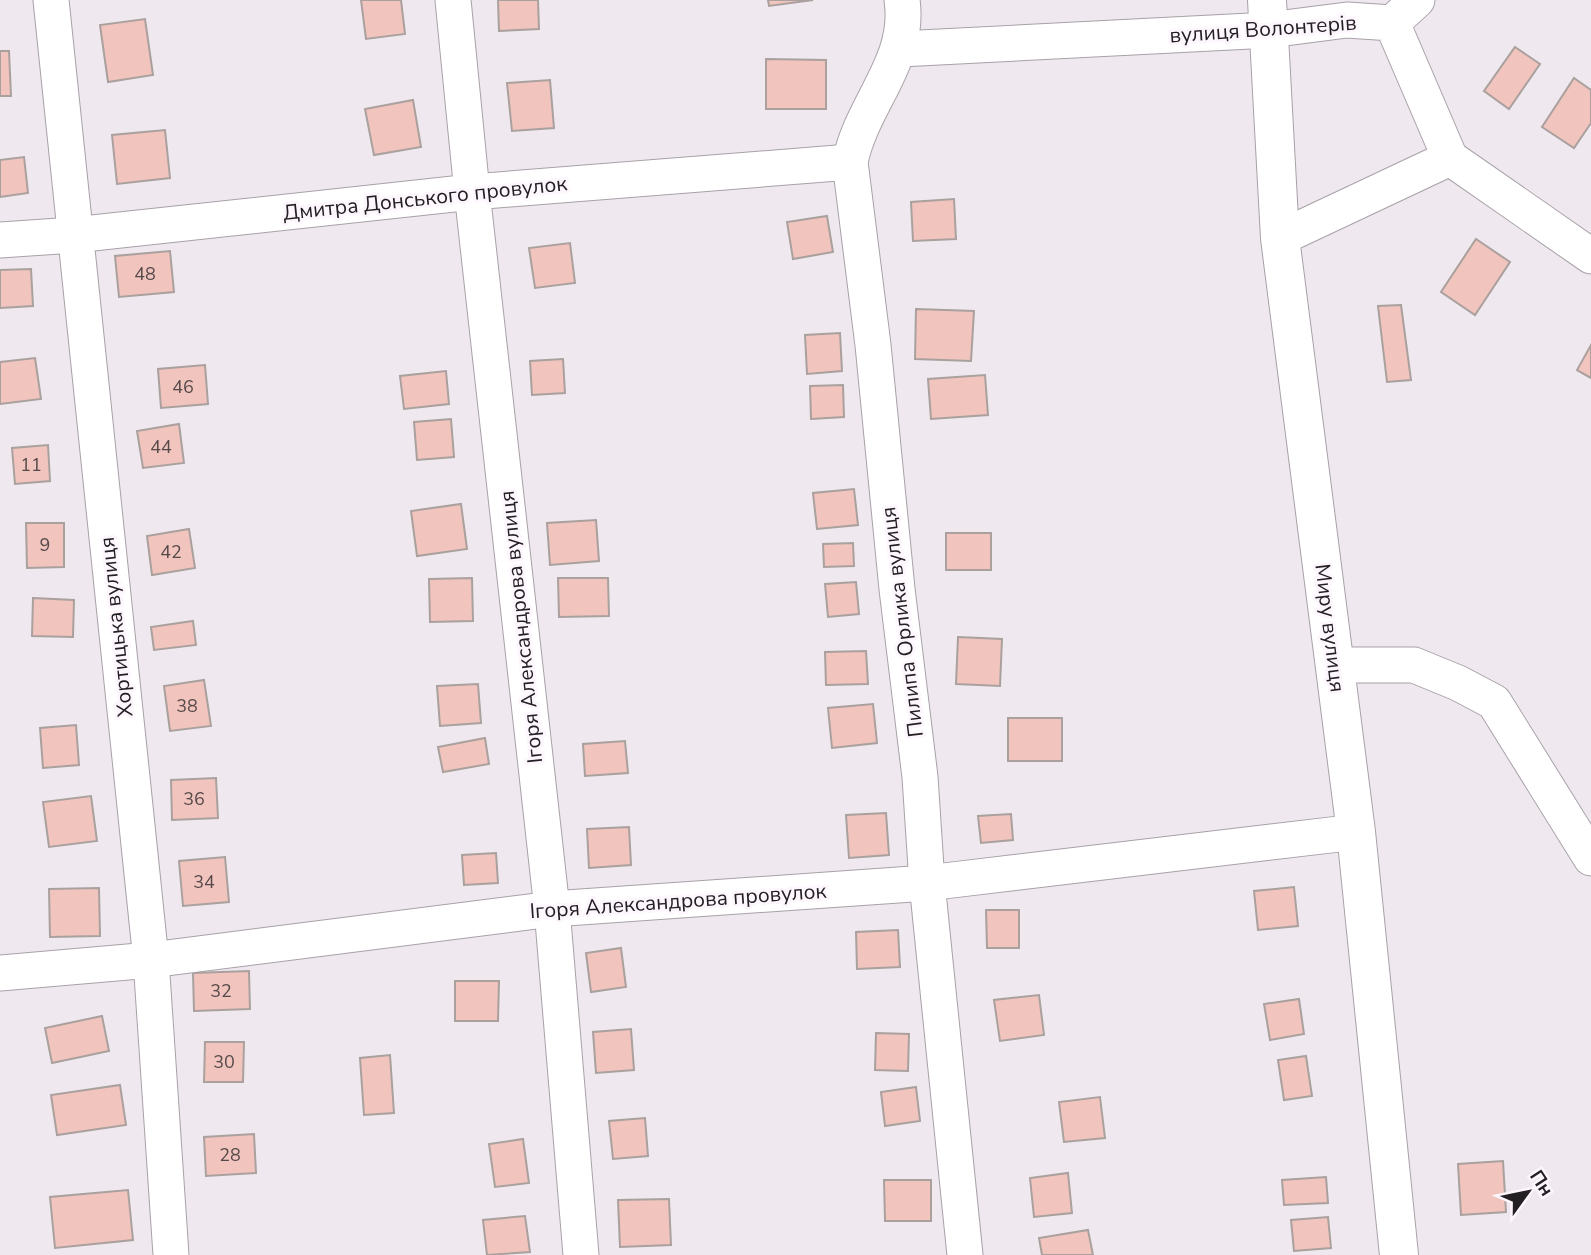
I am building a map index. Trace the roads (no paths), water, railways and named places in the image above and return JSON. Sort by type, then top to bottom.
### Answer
[{"type":"street","name":"Хортицька вулиця","points":[[51,0],[151,960],[172,1255]]},
{"type":"street","name":"Ігоря Александрова вулиця","points":[[453,0],[552,909],[582,1255]]},
{"type":"street","name":"Пилипа Орлика вулиця","points":[[902,0],[905,19],[900,49],[855,140],[850,162],[873,345],[897,589],[920,777],[927,883],[965,1255]]},
{"type":"street","points":[[1417,0],[1392,23],[1450,158],[1591,256]]},
{"type":"street","name":"вулиця Волонтерів","points":[[900,49],[1269,15],[1392,23]]},
{"type":"street","name":"Миру вулиця","points":[[1269,15],[1280,238],[1356,832],[1399,1255]]},
{"type":"street","points":[[1280,238],[1450,158]]},
{"type":"street","name":"Дмитра Донського провулок","points":[[0,240],[74,235],[472,192],[850,162]]},
{"type":"street","points":[[1335,665],[1415,665],[1494,702],[1591,858]]},
{"type":"street","name":"Ігоря Александрова провулок","points":[[0,973],[151,960],[552,909],[927,883],[1356,832]]}]
